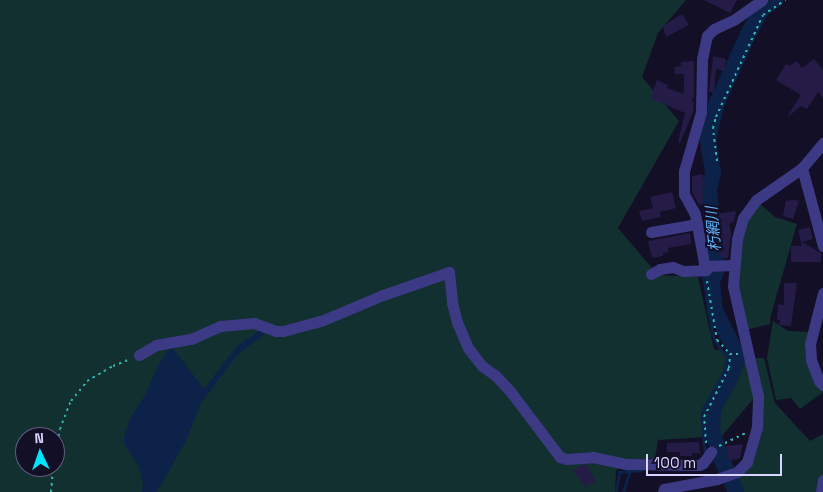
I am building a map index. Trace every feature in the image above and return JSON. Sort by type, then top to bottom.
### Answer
[{"type":"street","points":[[709,268],[704,263],[695,224],[695,214],[684,194],[683,183],[686,157],[701,112],[702,58],[707,36],[714,29],[735,19],[762,0]]},
{"type":"street","points":[[663,492],[664,489],[717,479],[737,472],[747,462],[757,428],[758,396],[735,294],[734,265],[737,239],[743,218],[756,200],[802,168],[823,143]]},
{"type":"street","points":[[802,168],[823,246]]},
{"type":"street","points":[[651,232],[695,224]]},
{"type":"street","points":[[447,260],[454,312],[468,348],[482,366],[495,375],[510,391],[560,457],[567,459],[593,457],[627,464],[698,465],[710,453]]},
{"type":"street","points":[[651,274],[660,269],[673,267],[683,271],[734,265]]},
{"type":"street","points":[[139,355],[156,345],[191,339],[220,326],[254,324],[276,331],[283,331],[321,321],[383,295],[449,272]]},
{"type":"street","points":[[823,293],[810,344],[811,360],[819,381],[823,384]]},
{"type":"street","points":[[821,492],[823,480]]},
{"type":"path","points":[[717,161],[713,128],[716,116],[764,15],[785,0]]},
{"type":"path","points":[[709,268],[713,329],[720,346],[732,354],[738,354]]},
{"type":"path","points":[[710,453],[704,432],[704,417],[728,368],[732,354]]},
{"type":"path","points":[[61,427],[71,401],[86,381],[113,366],[139,355]]},
{"type":"path","points":[[722,444],[757,428]]},
{"type":"path","points":[[52,492],[53,477]]},
{"type":"green space","points":[[0,0],[686,0],[658,33],[642,77],[679,121],[618,228],[658,275],[698,277],[714,349],[745,358],[764,358],[775,403],[810,441],[823,434],[823,492],[741,492],[732,472],[749,461],[754,398],[722,436],[658,440],[655,459],[626,460],[616,471],[615,492],[0,492]]},
{"type":"green space","points":[[758,202],[775,217],[797,224],[770,318],[770,324],[746,330],[736,282],[745,219]]},
{"type":"green space","points":[[773,321],[788,331],[812,332],[808,348],[823,392],[800,409],[791,398],[776,400],[767,358]]},
{"type":"water","points":[[262,329],[266,333],[236,356],[200,405],[186,441],[161,485],[155,492],[142,492],[143,484],[139,466],[124,444],[124,437],[131,416],[144,397],[159,364],[171,346],[204,389],[237,346]]},
{"type":"building","points":[[704,0],[737,0],[730,13]]},
{"type":"building","points":[[682,14],[689,25],[666,37],[663,26]]},
{"type":"building","points":[[713,56],[726,59],[724,71],[716,69],[714,92],[709,92]]},
{"type":"building","points":[[814,59],[823,70],[823,98],[818,92],[807,109],[801,106],[789,116],[801,95],[776,80],[786,64],[790,66],[797,61],[802,68]]},
{"type":"building","points":[[694,61],[694,96],[691,101],[694,102],[693,112],[680,143],[678,142],[685,113],[650,98],[657,80],[668,85],[667,88],[684,94],[684,74],[675,74],[674,67],[681,66],[681,62]]},
{"type":"building","points":[[703,174],[705,186],[702,186],[704,204],[699,205],[692,192],[692,176]]},
{"type":"building","points":[[672,192],[676,208],[660,212],[661,217],[642,221],[639,211],[653,208],[650,197]]},
{"type":"building","points":[[791,199],[799,201],[793,219],[783,216],[786,200],[790,201]]},
{"type":"building","points":[[736,211],[734,222],[729,223],[731,234],[728,258],[724,258],[721,256],[715,214]]},
{"type":"building","points":[[810,227],[813,239],[802,242],[821,253],[821,262],[791,262],[791,246],[802,246],[798,230]]},
{"type":"building","points":[[690,233],[691,244],[668,248],[669,252],[663,253],[663,256],[652,258],[648,241]]},
{"type":"building","points":[[784,283],[797,283],[791,326],[779,325],[780,320],[777,320],[778,304],[784,305]]},
{"type":"building","points":[[699,442],[700,453],[692,453],[692,456],[680,456],[680,452],[667,452],[667,443]]},
{"type":"building","points":[[743,444],[740,458],[729,461],[726,446]]},
{"type":"building","points":[[582,465],[587,465],[595,481],[586,487],[573,471]]},
{"type":"waterway","name":"朽網川","points":[[736,492],[720,456],[712,430],[713,409],[732,375],[737,359],[732,344],[715,311],[712,281],[716,272],[716,257],[709,190],[713,172],[708,140],[716,105],[748,34],[762,9],[775,0]]},
{"type":"waterway","points":[[703,273],[713,335],[719,347],[728,357],[724,373],[704,408],[702,417],[705,451]]},
{"type":"waterway","points":[[704,468],[719,452]]},
{"type":"waterway","points":[[616,492],[619,472],[642,470]]},
{"type":"waterway","points":[[672,470],[684,470]]},
{"type":"waterway","points":[[623,492],[630,471]]}]
